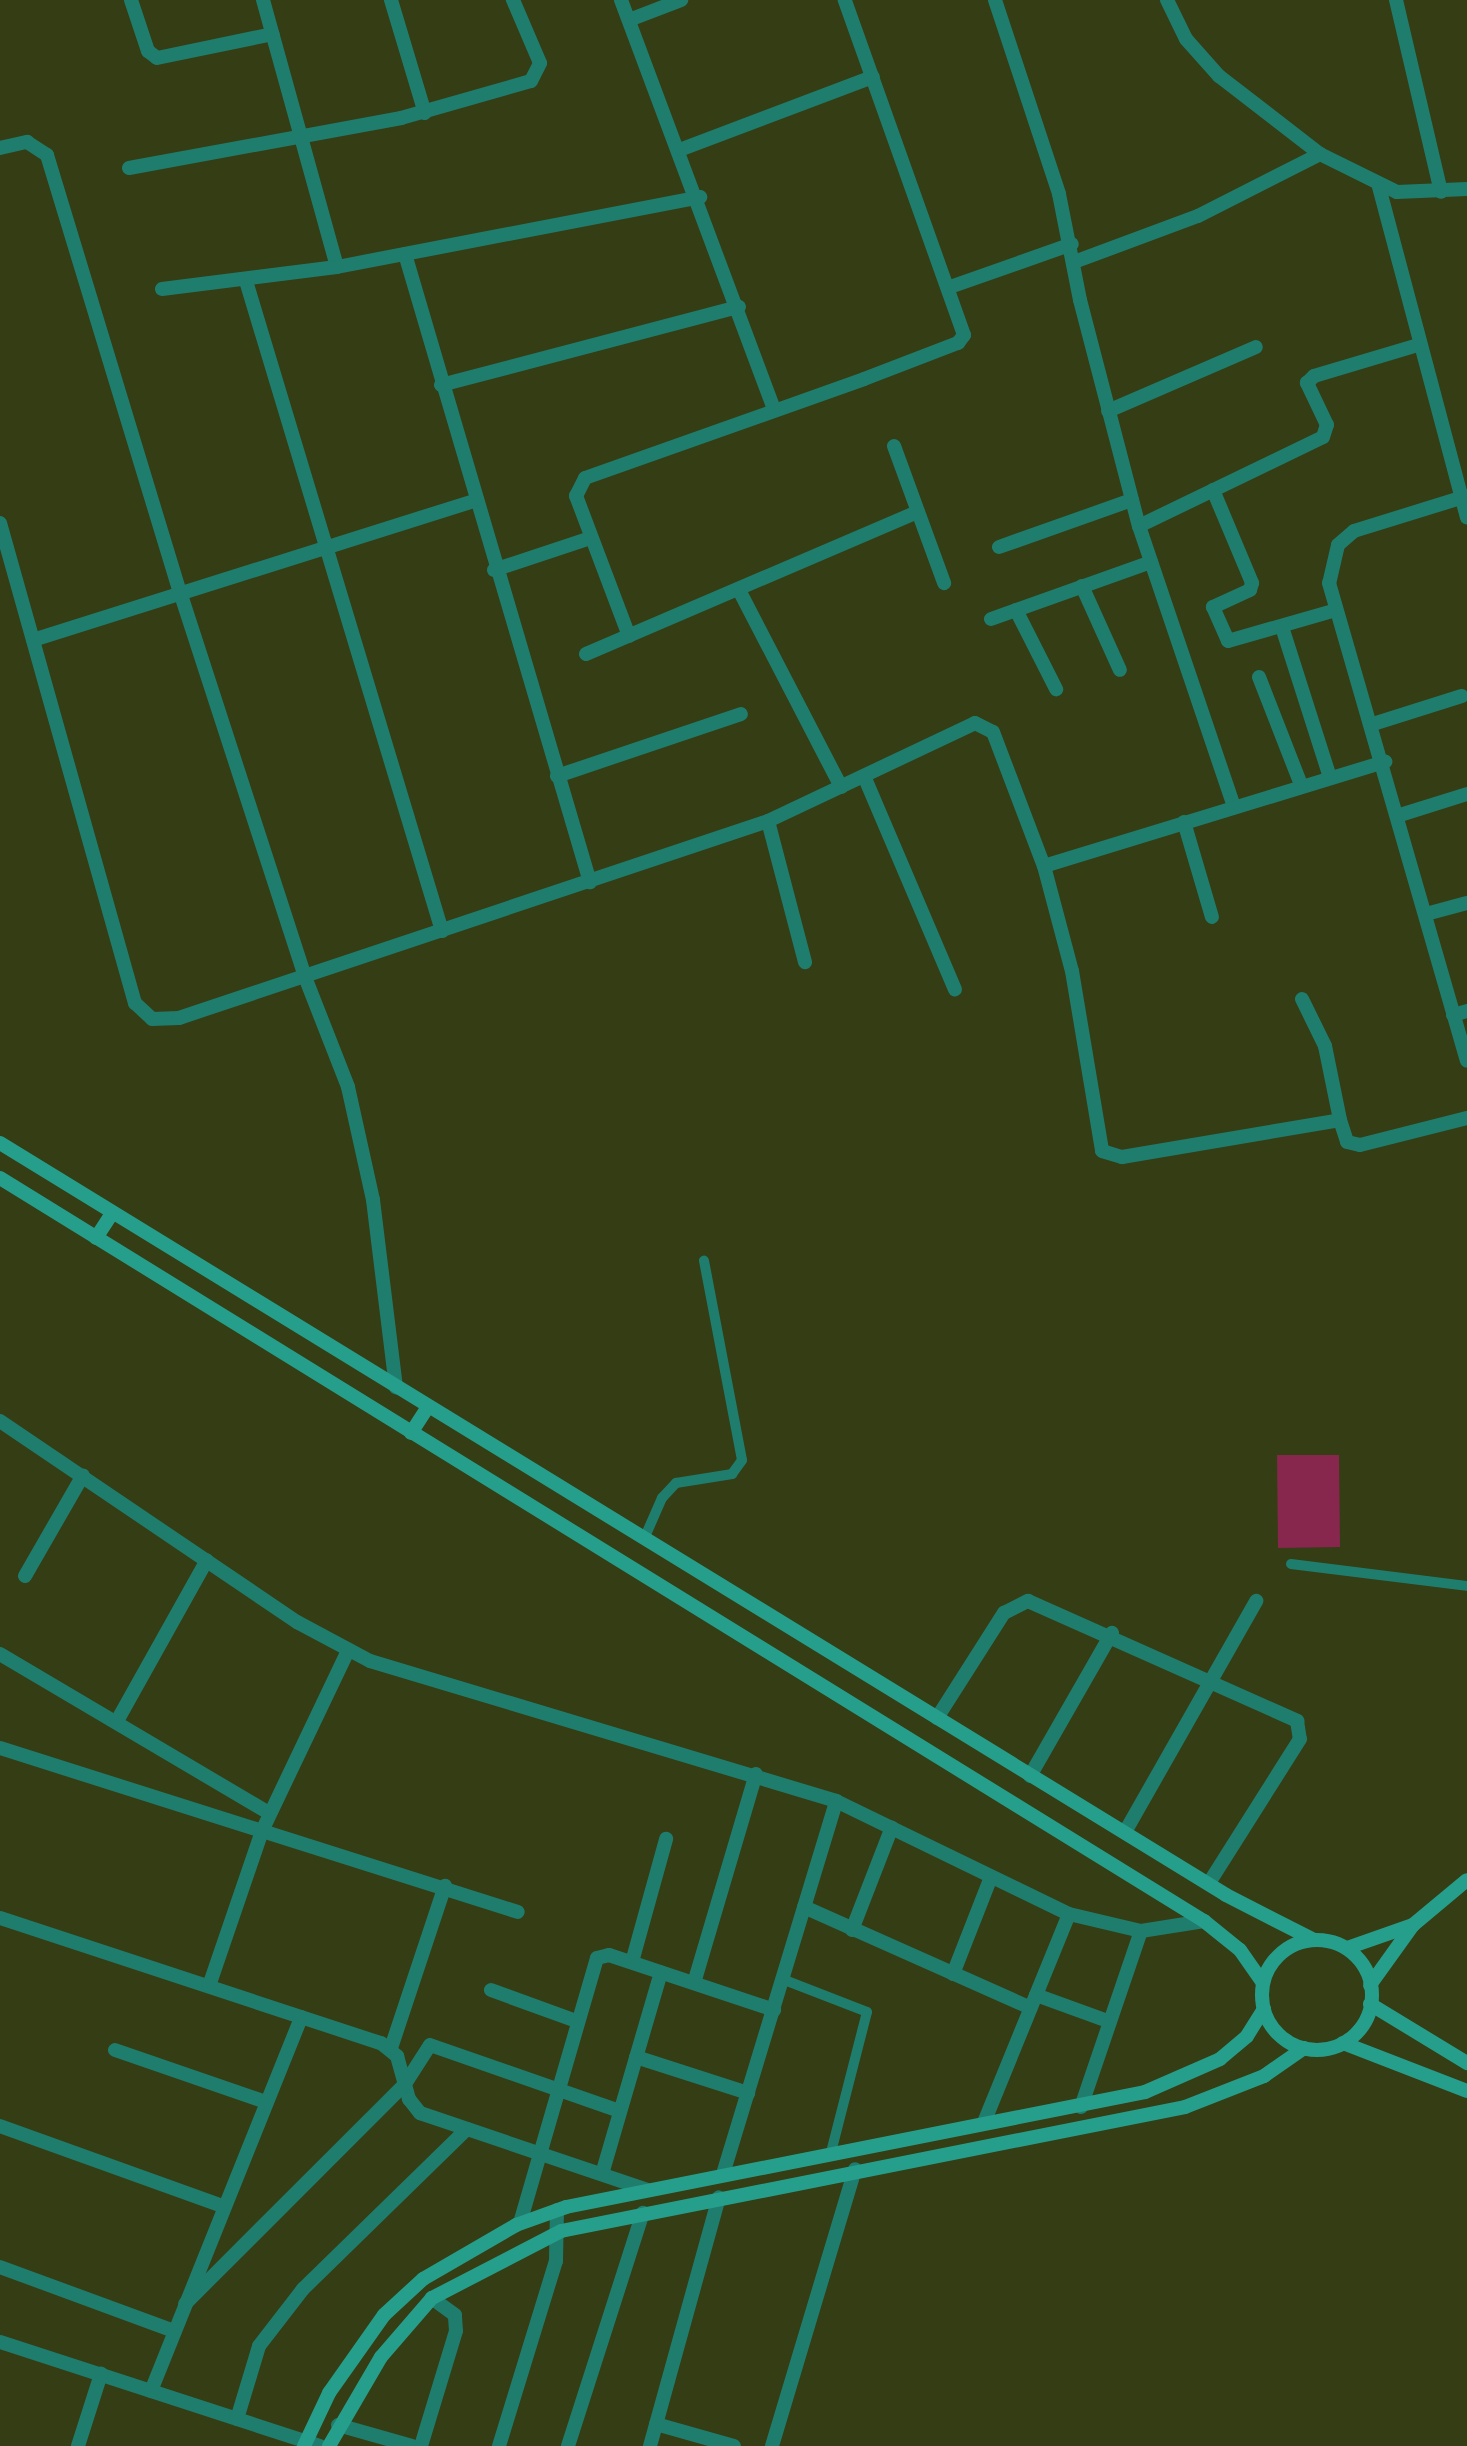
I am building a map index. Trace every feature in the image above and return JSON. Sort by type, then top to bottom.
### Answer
[{"type":"main road","points":[[0,1143],[396,1388],[1209,1883],[1314,1940],[1347,1948],[1413,1924]]},
{"type":"main road","points":[[0,1178],[1205,1922],[1240,1950],[1263,1983],[1264,2009],[1278,2034],[1304,2048]]},
{"type":"main road","points":[[96,1238],[112,1213]]},
{"type":"main road","points":[[411,1433],[428,1407]]},
{"type":"main road","points":[[1370,1985],[1413,1924],[1467,1880]]},
{"type":"main road","points":[[1263,1983],[1281,1953],[1314,1940]]},
{"type":"main road","points":[[1343,2043],[1357,2031],[1370,2004],[1370,1985],[1347,1948]]},
{"type":"main road","points":[[1370,2004],[1467,2063]]},
{"type":"main road","points":[[305,2444],[347,2362],[384,2315],[423,2278],[520,2223],[557,2210],[723,2174],[985,2120],[1081,2107],[1190,2075],[1247,2036],[1264,2009]]},
{"type":"main road","points":[[329,2446],[338,2425],[381,2357],[432,2298],[561,2231],[855,2169],[1185,2107],[1264,2076],[1304,2048],[1343,2043],[1467,2091]]},
{"type":"street","points":[[131,0],[148,51],[157,58],[273,34]]},
{"type":"street","points":[[263,0],[338,267]]},
{"type":"street","points":[[391,0],[425,113]]},
{"type":"street","points":[[129,168],[425,113],[537,78],[540,63],[513,0]]},
{"type":"street","points":[[621,0],[700,197],[774,410]]},
{"type":"street","points":[[629,20],[681,0]]},
{"type":"street","points":[[629,636],[576,496],[585,478],[958,343],[963,328],[950,288],[845,0]]},
{"type":"street","points":[[995,0],[1072,244],[1108,411],[1139,526],[1234,807]]},
{"type":"street","points":[[1167,0],[1186,39],[1219,76],[1320,154],[1379,187],[1441,192],[1467,189]]},
{"type":"street","points":[[1396,0],[1441,192]]},
{"type":"street","points":[[681,149],[873,77]]},
{"type":"street","points":[[0,149],[27,142],[47,155],[181,595],[305,976],[362,1141],[396,1388]]},
{"type":"street","points":[[1074,262],[1198,216],[1320,154]]},
{"type":"street","points":[[1379,187],[1418,345],[1465,496],[1467,517]]},
{"type":"street","points":[[162,289],[246,281],[338,267],[700,197]]},
{"type":"street","points":[[950,288],[1072,244]]},
{"type":"street","points":[[405,254],[494,570],[590,882]]},
{"type":"street","points":[[246,281],[442,931]]},
{"type":"street","points":[[441,385],[739,307]]},
{"type":"street","points":[[1139,526],[1326,433],[1309,379],[1418,345]]},
{"type":"street","points":[[1108,411],[1256,347]]},
{"type":"street","points":[[894,446],[944,583]]},
{"type":"street","points":[[1213,490],[1252,583],[1250,590],[1213,607],[1214,615],[1228,641],[1336,610]]},
{"type":"street","points":[[1465,496],[1371,524],[1338,545],[1329,583],[1385,762],[1426,914],[1460,1013],[1467,1060]]},
{"type":"street","points":[[999,547],[1132,500]]},
{"type":"street","points":[[33,640],[474,501]]},
{"type":"street","points":[[586,654],[918,512]]},
{"type":"street","points":[[0,523],[144,1014],[179,1018],[768,821],[984,723],[993,733],[1044,866],[1072,971],[1102,1151],[1122,1157],[1340,1120]]},
{"type":"street","points":[[494,570],[591,538]]},
{"type":"street","points":[[991,619],[1151,562]]},
{"type":"street","points":[[1082,586],[1120,670]]},
{"type":"street","points":[[739,590],[841,787]]},
{"type":"street","points":[[1016,610],[1056,689]]},
{"type":"street","points":[[1282,627],[1330,777]]},
{"type":"street","points":[[1259,677],[1301,785]]},
{"type":"street","points":[[1373,724],[1462,696]]},
{"type":"street","points":[[557,776],[741,714]]},
{"type":"street","points":[[1044,866],[1301,785],[1385,762]]},
{"type":"street","points":[[864,776],[955,989]]},
{"type":"street","points":[[1400,815],[1467,794]]},
{"type":"street","points":[[768,821],[805,962]]},
{"type":"street","points":[[1184,822],[1212,917]]},
{"type":"street","points":[[1426,914],[1467,903]]},
{"type":"street","points":[[1302,999],[1325,1046],[1340,1120],[1352,1145],[1467,1118]]},
{"type":"street","points":[[0,1421],[207,1560],[348,1650],[466,1694],[756,1774],[836,1801],[1069,1914],[1141,1931],[1205,1922]]},
{"type":"street","points":[[25,1576],[83,1475]]},
{"type":"street","points":[[117,1721],[207,1560]]},
{"type":"street","points":[[1125,1832],[1256,1601]]},
{"type":"street","points":[[937,1718],[1013,1605],[1046,1604],[1297,1721],[1302,1732],[1209,1883]]},
{"type":"street","points":[[1030,1776],[1112,1633]]},
{"type":"street","points":[[209,1986],[269,1813],[348,1650]]},
{"type":"street","points":[[0,1654],[269,1813]]},
{"type":"street","points":[[0,1748],[445,1886],[518,1912]]},
{"type":"street","points":[[694,1983],[756,1774]]},
{"type":"street","points":[[723,2174],[836,1801]]},
{"type":"street","points":[[852,1930],[892,1827]]},
{"type":"street","points":[[632,1962],[666,1839]]},
{"type":"street","points":[[953,1974],[991,1877]]},
{"type":"street","points":[[445,1886],[391,2048],[420,2113],[647,2190]]},
{"type":"street","points":[[804,1907],[953,1974],[1033,2001],[1108,2021]]},
{"type":"street","points":[[985,2120],[1069,1914]]},
{"type":"street","points":[[0,1918],[391,2048]]},
{"type":"street","points":[[1081,2107],[1108,2021],[1141,1931]]},
{"type":"street","points":[[520,2223],[576,2021],[597,1958],[632,1962],[774,2010]]},
{"type":"street","points":[[602,2174],[661,1972]]},
{"type":"street","points":[[491,1990],[576,2021]]},
{"type":"street","points":[[151,2391],[222,2206],[301,2017]]},
{"type":"street","points":[[185,2304],[405,2084],[425,2049],[435,2045],[620,2111]]},
{"type":"street","points":[[116,2050],[266,2102]]},
{"type":"street","points":[[636,2057],[748,2093]]},
{"type":"street","points":[[0,2126],[222,2206]]},
{"type":"street","points":[[237,2419],[259,2346],[303,2289],[467,2129]]},
{"type":"street","points":[[772,2446],[855,2169]]},
{"type":"street","points":[[650,2446],[719,2197]]},
{"type":"street","points":[[499,2446],[561,2231],[557,2210]]},
{"type":"street","points":[[568,2446],[643,2213]]},
{"type":"street","points":[[0,2267],[174,2331]]},
{"type":"street","points":[[421,2446],[456,2331],[455,2315],[432,2298]]},
{"type":"street","points":[[0,2342],[237,2419],[305,2444],[320,2446]]},
{"type":"street","points":[[78,2446],[101,2374]]},
{"type":"street","points":[[656,2424],[734,2446]]},
{"type":"street","points":[[338,2425],[412,2446]]},
{"type":"lane","points":[[644,1539],[662,1498],[676,1483],[732,1474],[740,1467],[704,1261]]},
{"type":"lane","points":[[1291,1564],[1467,1586]]},
{"type":"lane","points":[[782,1979],[867,2012],[831,2152]]},
{"type":"building","points":[[1277,1455],[1339,1455],[1340,1547],[1278,1548]]}]
